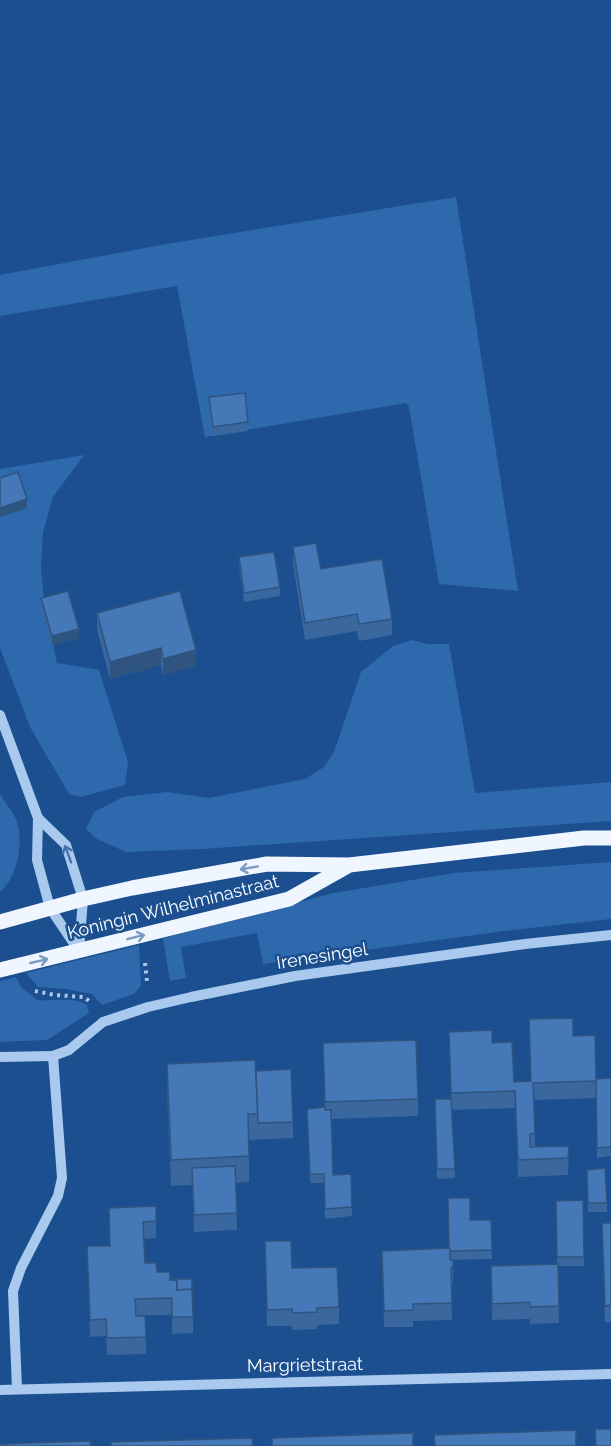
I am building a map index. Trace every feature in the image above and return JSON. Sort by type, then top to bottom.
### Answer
[{"type":"main road","name":"Koningin Wilhelminastraat","points":[[0,922],[132,888],[267,864],[349,865],[584,838],[611,838]]},
{"type":"main road","name":"Koningin Wilhelminastraat","points":[[0,970],[289,898],[349,865]]},
{"type":"street","points":[[0,715],[38,818],[37,860],[50,908],[79,951]]},
{"type":"street","points":[[38,818],[66,845],[83,899],[79,951]]},
{"type":"street","name":"Irenesingel","points":[[0,1057],[53,1056],[69,1050],[103,1022],[148,1007],[191,997],[330,971],[525,944],[611,935]]},
{"type":"street","points":[[17,1389],[12,1291],[21,1268],[58,1196],[62,1178],[53,1056]]},
{"type":"street","name":"Margrietstraat","points":[[0,1390],[611,1374]]},
{"type":"shaded area","points":[[456,197],[518,591],[439,584],[409,407],[406,403],[205,437],[177,286],[0,316],[0,275],[166,244]]},
{"type":"shaded area","points":[[84,455],[53,497],[43,532],[41,568],[44,599],[57,663],[99,670],[128,762],[125,785],[81,797],[69,794],[30,727],[0,648],[0,469]]},
{"type":"shaded area","points":[[412,640],[428,644],[449,644],[475,793],[611,782],[611,821],[202,849],[126,852],[97,839],[86,829],[94,812],[123,797],[167,792],[209,798],[305,779],[324,767],[334,752],[361,672],[393,646]]},
{"type":"shaded area","points":[[0,794],[16,819],[20,840],[15,869],[0,892]]},
{"type":"shaded area","points":[[611,862],[611,919],[504,931],[263,964],[257,933],[181,947],[186,978],[170,981],[163,938],[333,893],[455,873]]},
{"type":"shaded area","points":[[139,945],[141,986],[134,994],[102,1005],[92,994],[38,987],[26,973]]},
{"type":"shaded area","points":[[16,977],[21,987],[37,1000],[81,1002],[87,1005],[89,1013],[47,1040],[0,1042],[0,981]]},
{"type":"building","points":[[245,393],[248,422],[213,427],[209,397]]},
{"type":"building","points":[[18,472],[27,499],[0,508],[0,478]]},
{"type":"building","points":[[316,543],[321,569],[382,559],[392,619],[359,624],[357,614],[305,623],[293,547]]},
{"type":"building","points":[[274,552],[280,587],[244,593],[239,557]]},
{"type":"building","points":[[68,591],[79,629],[52,636],[41,598]]},
{"type":"building","points":[[180,591],[196,650],[163,659],[161,648],[110,662],[97,613]]},
{"type":"building","points":[[573,1018],[573,1036],[595,1035],[596,1081],[533,1083],[535,1133],[530,1134],[530,1147],[569,1146],[568,1158],[518,1160],[515,1091],[451,1093],[449,1032],[492,1030],[492,1043],[512,1042],[514,1082],[531,1081],[529,1019]]},
{"type":"building","points":[[416,1040],[418,1099],[325,1102],[323,1043]]},
{"type":"building","points":[[255,1060],[258,1114],[248,1114],[249,1156],[171,1160],[167,1064]]},
{"type":"building","points":[[291,1069],[293,1122],[258,1123],[256,1071]]},
{"type":"building","points":[[611,1078],[611,1147],[597,1148],[596,1079]]},
{"type":"building","points":[[435,1099],[451,1099],[455,1169],[437,1169]]},
{"type":"building","points":[[325,1107],[325,1110],[331,1110],[333,1175],[351,1174],[352,1207],[325,1209],[324,1174],[310,1174],[307,1109]]},
{"type":"building","points":[[235,1166],[237,1213],[194,1215],[192,1168]]},
{"type":"building","points":[[605,1168],[607,1203],[588,1203],[587,1170]]},
{"type":"building","points":[[448,1198],[470,1198],[470,1220],[491,1220],[492,1250],[450,1251]]},
{"type":"building","points":[[583,1200],[584,1257],[557,1257],[556,1201]]},
{"type":"building","points":[[156,1206],[156,1221],[143,1222],[145,1263],[156,1263],[157,1272],[170,1272],[170,1280],[177,1280],[177,1290],[192,1289],[193,1317],[172,1317],[172,1298],[135,1299],[136,1316],[145,1316],[146,1337],[107,1338],[106,1319],[90,1320],[87,1246],[110,1246],[109,1208]]},
{"type":"building","points":[[602,1223],[611,1223],[611,1305],[605,1306]]},
{"type":"building","points":[[265,1241],[291,1241],[292,1268],[337,1267],[339,1307],[317,1308],[317,1312],[292,1313],[292,1309],[267,1310]]},
{"type":"building","points":[[450,1248],[450,1260],[453,1260],[453,1267],[451,1267],[452,1303],[413,1304],[413,1310],[384,1311],[382,1251]]},
{"type":"building","points":[[558,1264],[559,1306],[530,1307],[530,1302],[492,1304],[491,1266]]},
{"type":"building","points":[[170,1279],[192,1279],[192,1289],[177,1290],[177,1280]]},
{"type":"building","points":[[595,1429],[611,1429],[611,1446],[596,1446]]},
{"type":"building","points":[[576,1430],[576,1446],[435,1446],[434,1435]]},
{"type":"building","points":[[413,1433],[413,1446],[272,1446],[272,1438]]},
{"type":"building","points":[[252,1438],[253,1446],[111,1446],[111,1442]]},
{"type":"building","points":[[90,1441],[91,1446],[0,1446],[0,1444]]}]
